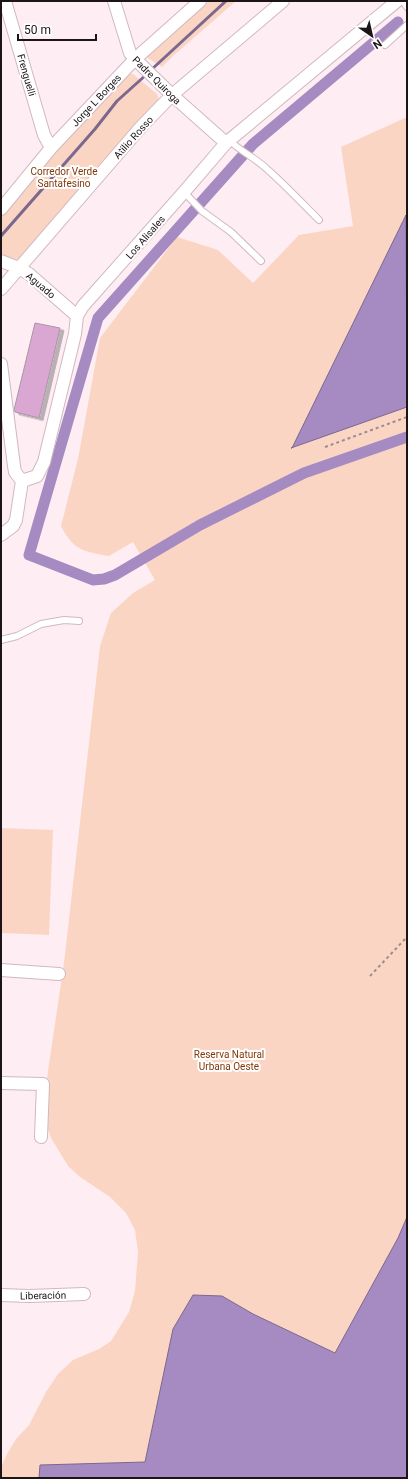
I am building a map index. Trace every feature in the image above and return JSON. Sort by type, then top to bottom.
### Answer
[{"type":"street","name":"Frenguelli","points":[[5,1],[44,135],[51,148]]},
{"type":"street","name":"Padre Quiroga","points":[[114,1],[130,53],[172,95],[227,141]]},
{"type":"street","name":"Jorge L Borges","points":[[1,209],[51,148],[135,59],[200,1]]},
{"type":"street","name":"Atilio Rosso","points":[[1,289],[141,127],[172,95],[283,1]]},
{"type":"street","name":"Los Alisales","points":[[22,481],[37,476],[44,462],[75,334],[77,316],[88,300],[227,141],[382,5],[398,1]]},
{"type":"street","name":"Aguado","points":[[1,260],[29,274],[77,316]]},
{"type":"street","points":[[1,364],[15,472],[22,481],[16,520],[13,526],[1,535]]},
{"type":"street","points":[[1,970],[59,974]]},
{"type":"street","points":[[1,1083],[43,1084],[41,1137]]},
{"type":"street","name":"Liberación","points":[[1,1295],[29,1296],[84,1294]]},
{"type":"lane","points":[[403,1],[407,7]]},
{"type":"lane","points":[[385,45],[407,25]]},
{"type":"lane","points":[[227,141],[268,169],[319,220]]},
{"type":"lane","points":[[184,192],[202,211],[231,232],[261,261]]},
{"type":"lane","points":[[1,640],[17,636],[41,624],[64,620],[79,621]]},
{"type":"path","points":[[325,447],[407,417]]},
{"type":"path","points":[[370,976],[407,937]]},
{"type":"green space","points":[[209,1],[236,1],[162,67],[146,57],[148,53]]},
{"type":"green space","name":"Corredor Verde Santafesino","points":[[129,74],[133,74],[157,94],[159,100],[156,107],[24,257],[17,259],[1,253],[1,215],[51,157]]},
{"type":"green space","name":"Reserva Natural Urbana Oeste","points":[[407,117],[407,1478],[1,1478],[1,1467],[7,1454],[16,1439],[29,1425],[46,1392],[58,1374],[73,1360],[99,1349],[111,1341],[129,1312],[135,1291],[138,1252],[135,1230],[126,1213],[110,1197],[80,1177],[68,1166],[51,1138],[45,1121],[45,1099],[48,1071],[64,963],[100,646],[111,613],[133,593],[155,580],[133,542],[109,556],[93,553],[75,545],[65,534],[61,526],[78,459],[100,338],[177,237],[218,250],[253,283],[299,235],[353,226],[341,147]]},
{"type":"green space","points":[[1,828],[53,830],[49,935],[1,933]]},
{"type":"shaded area","points":[[406,215],[407,407],[292,448]]},
{"type":"shaded area","points":[[407,1217],[407,1478],[39,1478],[40,1465],[145,1462],[173,1329],[193,1295],[222,1296],[253,1314],[335,1353],[398,1238]]},
{"type":"building","points":[[35,323],[60,328],[39,418],[15,412],[14,410]]},
{"type":"waterway","points":[[151,70],[226,1]]},
{"type":"waterway","points":[[398,22],[253,144],[98,318],[29,555],[93,580],[104,579],[115,575],[200,525],[304,473],[407,437]]},
{"type":"waterway","points":[[1,236],[95,129],[117,101],[147,74]]}]
